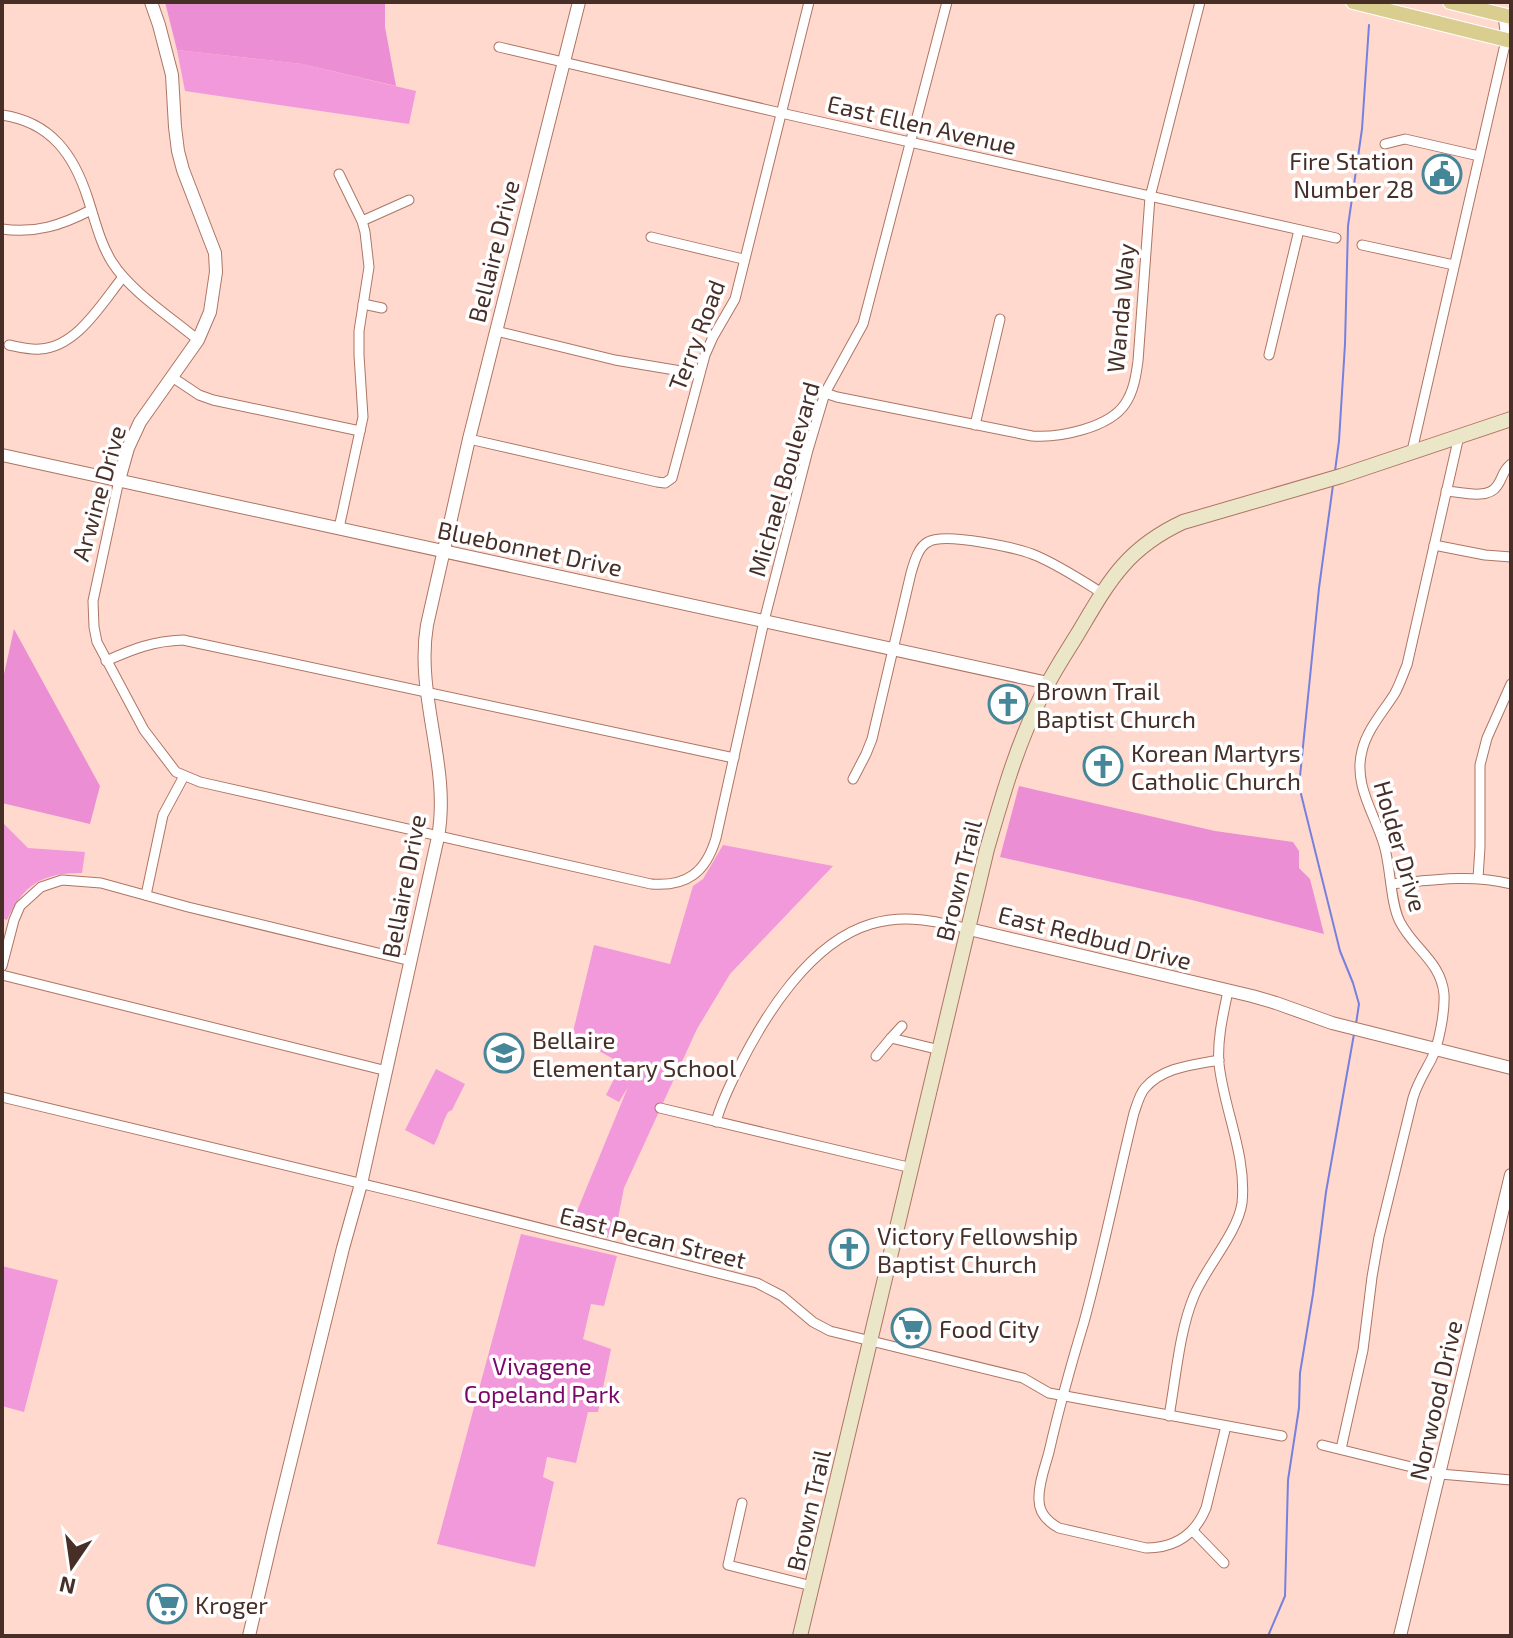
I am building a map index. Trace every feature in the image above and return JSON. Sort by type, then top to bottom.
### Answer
[{"type":"main road","points":[[1353,2],[1509,40]]},
{"type":"main road","points":[[1450,2],[1507,16]]},
{"type":"main road","name":"Brown Trail","points":[[800,1636],[1003,791],[1015,755],[1048,683],[1122,564],[1152,537],[1183,522],[1334,478],[1418,444],[1459,436],[1511,419]]},
{"type":"street","name":"Arwine Drive","points":[[151,2],[172,75],[175,127],[181,161],[215,253],[214,294],[198,340],[134,432],[119,480],[93,601],[94,627],[106,661],[144,730],[176,772],[184,776]]},
{"type":"street","name":"Bellaire Drive","points":[[249,1636],[361,1184],[438,837],[442,806],[424,669],[424,641],[469,439],[579,2]]},
{"type":"street","name":"Terry Road","points":[[469,439],[665,483],[672,478],[699,374],[713,337],[735,299],[809,2]]},
{"type":"street","name":"Michael Boulevard","points":[[438,837],[651,884],[675,884],[692,875],[708,860],[713,850],[764,621],[808,450],[825,393],[863,324],[947,2]]},
{"type":"street","name":"Wanda Way","points":[[825,393],[975,425],[1050,437],[1079,431],[1111,417],[1127,402],[1136,378],[1138,361],[1150,197],[1200,2]]},
{"type":"street","points":[[1418,444],[1454,265],[1509,40],[1507,16]]},
{"type":"street","name":"East Ellen Avenue","points":[[499,47],[1336,238]]},
{"type":"street","points":[[2,115],[34,124],[69,154],[112,263],[123,277],[198,340]]},
{"type":"street","points":[[1385,144],[1405,139],[1479,156]]},
{"type":"street","points":[[339,174],[362,221],[369,267],[359,331],[363,404],[360,431],[339,528]]},
{"type":"street","points":[[362,221],[409,200]]},
{"type":"street","points":[[2,229],[40,230],[67,222],[91,210]]},
{"type":"street","points":[[1269,355],[1299,230]]},
{"type":"street","points":[[651,237],[743,259]]},
{"type":"street","points":[[1362,245],[1454,265]]},
{"type":"street","points":[[9,345],[39,350],[65,342],[76,334],[123,277]]},
{"type":"street","points":[[363,304],[382,308]]},
{"type":"street","points":[[975,425],[1000,319]]},
{"type":"street","points":[[496,331],[615,360],[699,374]]},
{"type":"street","points":[[172,377],[199,395],[213,400],[360,431]]},
{"type":"street","name":"Holder Drive","points":[[1341,1449],[1360,1367],[1379,1237],[1413,1098],[1419,1079],[1435,1050],[1444,1004],[1444,992],[1431,960],[1408,935],[1398,917],[1383,843],[1363,792],[1360,764],[1367,737],[1397,690],[1407,665],[1459,436]]},
{"type":"street","name":"Bluebonnet Drive","points":[[3,458],[119,480],[1048,683]]},
{"type":"street","points":[[1446,491],[1491,493],[1497,488],[1503,471],[1511,464]]},
{"type":"street","points":[[853,779],[872,739],[915,560],[923,546],[932,540],[946,538],[1022,551],[1038,556],[1102,593]]},
{"type":"street","points":[[1434,545],[1511,557]]},
{"type":"street","points":[[106,661],[150,643],[183,640],[734,758]]},
{"type":"street","points":[[1478,878],[1480,765],[1487,738],[1511,684]]},
{"type":"street","points":[[146,895],[163,815],[184,776],[438,837]]},
{"type":"street","points":[[1392,884],[1478,878],[1511,884]]},
{"type":"street","points":[[2,966],[20,906],[41,887],[62,880],[101,883],[411,961]]},
{"type":"street","name":"East Redbud Drive","points":[[716,1122],[720,1105],[763,1021],[793,982],[829,946],[857,929],[897,919],[933,921],[1228,991],[1276,1003],[1345,1027],[1511,1068]]},
{"type":"street","points":[[2,975],[387,1071]]},
{"type":"street","points":[[1169,1416],[1193,1299],[1202,1276],[1233,1229],[1241,1207],[1240,1163],[1219,1060],[1221,1020],[1228,991]]},
{"type":"street","points":[[876,1056],[902,1026]]},
{"type":"street","points":[[891,1038],[940,1050]]},
{"type":"street","points":[[1219,1060],[1164,1073],[1145,1088],[1139,1098],[1038,1496],[1042,1515],[1059,1528],[1146,1548],[1169,1546],[1193,1531],[1201,1520],[1226,1426]]},
{"type":"street","name":"East Pecan Street","points":[[2,1097],[757,1283],[782,1296],[821,1327],[1023,1378],[1049,1393],[1282,1436]]},
{"type":"street","points":[[660,1108],[912,1168]]},
{"type":"street","name":"Norwood Drive","points":[[1400,1636],[1511,1175]]},
{"type":"street","points":[[1322,1445],[1440,1474],[1511,1480]]},
{"type":"street","points":[[742,1503],[728,1565],[812,1586]]},
{"type":"street","points":[[1193,1531],[1224,1563]]},
{"type":"green space","points":[[177,50],[302,64],[416,91],[409,124],[185,91]]},
{"type":"green space","points":[[2,822],[28,848],[85,852],[82,873],[56,875],[36,883],[20,897],[7,920],[2,918]]},
{"type":"green space","points":[[723,845],[833,866],[730,974],[697,1029],[624,1188],[614,1239],[570,1228],[628,1087],[619,1102],[606,1095],[618,1071],[632,1078],[635,1071],[572,1036],[594,945],[670,964],[693,886],[703,879]]},
{"type":"green space","points":[[436,1069],[465,1084],[448,1112],[434,1145],[405,1130]]},
{"type":"green space","name":"Vivagene Copeland Park","points":[[521,1234],[617,1256],[604,1306],[591,1304],[583,1339],[611,1349],[598,1412],[588,1412],[576,1463],[547,1457],[543,1477],[554,1482],[535,1567],[437,1544]]},
{"type":"green space","points":[[2,1266],[58,1280],[24,1412],[2,1406]]},
{"type":"shaded area","points":[[165,2],[385,2],[385,27],[396,86],[302,64],[177,50]]},
{"type":"shaded area","points":[[14,629],[100,786],[90,824],[2,803],[2,683]]},
{"type":"shaded area","points":[[1019,786],[1215,831],[1293,842],[1299,851],[1299,868],[1310,879],[1324,934],[1192,900],[1000,857]]},
{"type":"waterway","points":[[1335,471],[1345,344],[1348,226],[1362,129],[1369,25]]},
{"type":"waterway","points":[[1333,485],[1299,786],[1340,951],[1359,1004],[1356,1024]]},
{"type":"waterway","points":[[1268,1636],[1285,1596],[1288,1480],[1299,1408],[1300,1373],[1326,1192],[1354,1034]]},
{"type":"place","name":"Fire Station Number 28","points":[[1442,174]]},
{"type":"place","name":"Brown Trail Baptist Church","points":[[1008,704]]},
{"type":"place","name":"Korean Martyrs Catholic Church","points":[[1103,766]]},
{"type":"place","name":"Bellaire Elementary School","points":[[504,1053]]},
{"type":"place","name":"Victory Fellowship Baptist Church","points":[[849,1249]]},
{"type":"place","name":"Food City","points":[[911,1328]]},
{"type":"place","name":"Kroger","points":[[167,1604]]}]
